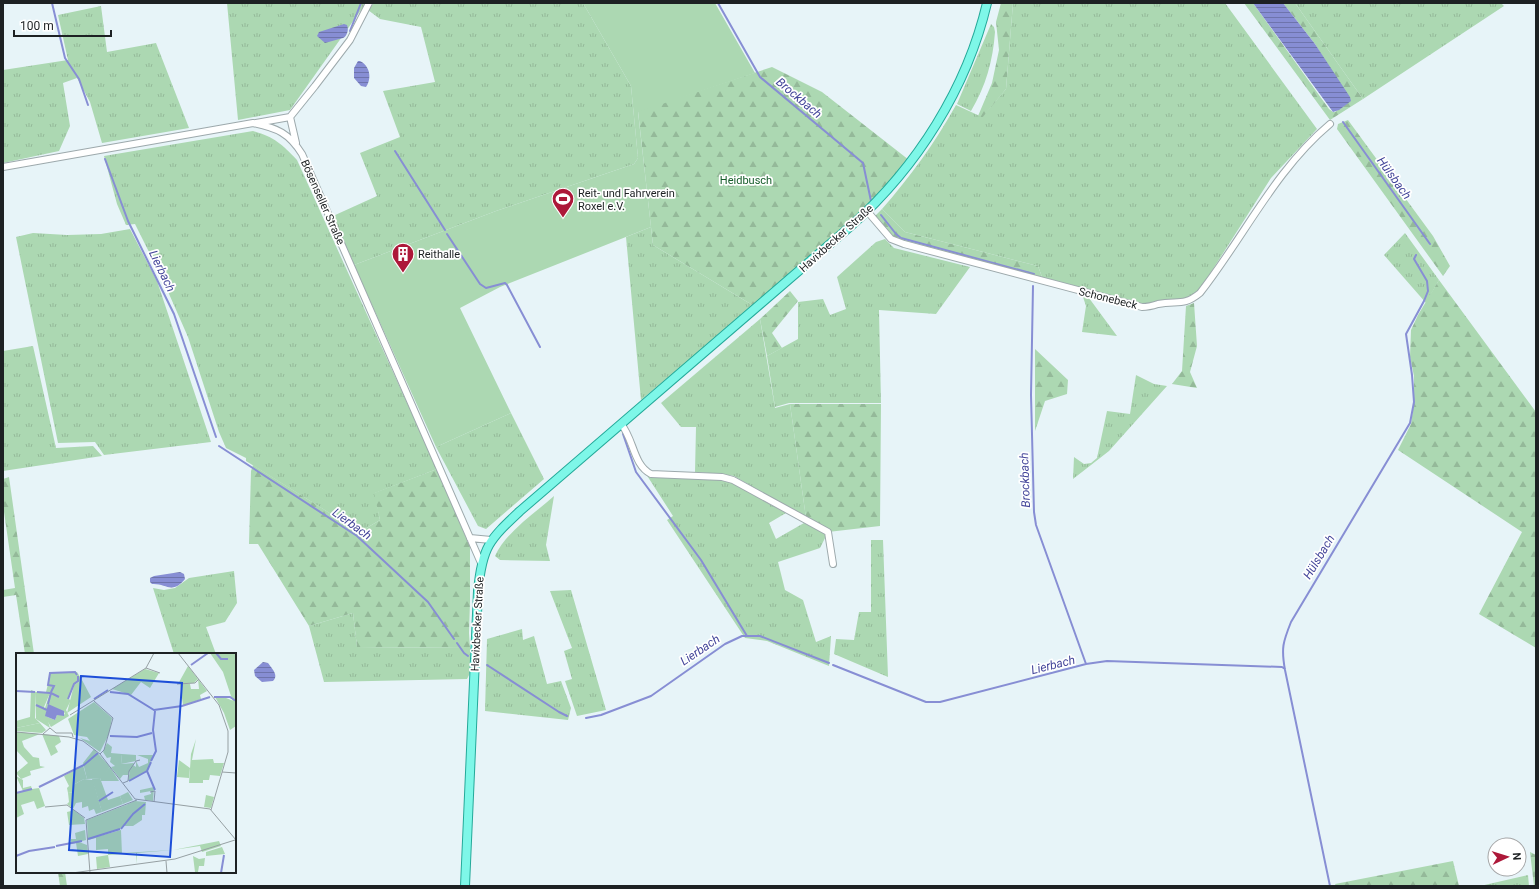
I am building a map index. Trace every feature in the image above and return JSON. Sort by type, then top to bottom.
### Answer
[{"type":"main road","name":"Havixbecker Straße","points":[[465,886],[478,591],[481,563],[491,540],[502,527],[520,511],[868,211],[911,161],[939,120],[964,69],[987,3]]},
{"type":"street","points":[[253,124],[290,117],[350,40],[369,3]]},
{"type":"street","points":[[290,117],[296,144]]},
{"type":"street","name":"Bösenseller Straße","points":[[3,167],[253,124],[277,129],[286,134],[296,144],[313,178],[481,563]]},
{"type":"street","name":"Schonebeck","points":[[868,211],[891,239],[904,244],[1142,307],[1185,302],[1192,300],[1200,293],[1278,182],[1300,154],[1319,133],[1330,124]]},
{"type":"street","points":[[621,424],[629,434],[638,461],[643,470],[650,474],[722,477],[733,480],[828,532],[833,564]]},
{"type":"street","points":[[470,538],[491,540]]},
{"type":"green space","points":[[227,3],[366,3],[290,110],[238,120]]},
{"type":"green space","points":[[374,3],[583,3],[631,86],[638,158],[634,164],[496,211],[354,265],[333,216],[377,196],[360,153],[400,137],[383,91],[435,82],[421,27],[380,19],[368,10]]},
{"type":"green space","name":"Reit- und Fahrverein Roxel e.V.","points":[[583,3],[715,3],[755,73],[638,112],[651,227],[500,287],[460,308],[511,413],[436,447],[354,265],[496,211],[634,164],[638,158],[631,86]]},
{"type":"green space","points":[[1001,3],[1013,3],[1006,89],[982,118],[978,116],[992,83],[999,50],[996,22]]},
{"type":"green space","points":[[1013,3],[1225,3],[1317,129],[1271,178],[1199,291],[1191,298],[1147,305],[1042,277],[1038,266],[905,232],[882,209],[922,159],[940,133],[956,105],[982,117],[1006,89]]},
{"type":"green space","points":[[1244,3],[1253,3],[1329,109],[1335,112],[1350,101],[1315,44],[1283,3],[1295,3],[1363,99],[1330,120]]},
{"type":"green space","points":[[1295,3],[1501,3],[1504,6],[1363,99]]},
{"type":"green space","points":[[101,6],[107,52],[156,43],[189,128],[102,143],[90,102],[77,78],[63,83],[70,126],[59,151],[3,163],[3,70],[68,60],[58,15]]},
{"type":"green space","points":[[991,24],[994,27],[995,32],[993,53],[985,82],[971,111],[957,104]]},
{"type":"green space","name":"Heidbusch","points":[[772,67],[822,92],[909,160],[865,210],[754,306],[653,245],[638,111]]},
{"type":"green space","points":[[1348,120],[1433,236],[1450,266],[1443,276],[1337,129],[1338,124]]},
{"type":"green space","points":[[253,131],[267,136],[277,142],[297,160],[437,469],[375,493],[380,520],[360,532],[246,461],[246,458],[226,448],[219,432],[188,337],[162,278],[135,224],[126,225],[117,204],[104,156]]},
{"type":"green space","points":[[882,209],[905,232],[1038,266],[1042,277],[900,241],[893,237],[875,216]]},
{"type":"green space","points":[[651,227],[653,245],[754,306],[641,400],[626,237]]},
{"type":"green space","points":[[130,229],[157,281],[211,442],[104,455],[95,442],[58,443],[16,237],[33,233],[67,235],[101,234]]},
{"type":"green space","points":[[1405,233],[1439,280],[1426,303],[1384,255]]},
{"type":"green space","points":[[885,239],[894,248],[970,267],[936,314],[879,310],[881,403],[789,403],[775,407],[767,356],[798,339],[798,302],[823,299],[830,315],[846,309],[837,277],[876,242]]},
{"type":"green space","points":[[1439,280],[1536,412],[1536,648],[1479,614],[1522,532],[1398,450],[1411,424],[1414,402],[1414,376],[1410,357],[1411,330],[1418,315]]},
{"type":"green space","points":[[790,291],[798,301],[772,333],[782,348],[767,356],[760,319]]},
{"type":"green space","points":[[1083,297],[1089,298],[1117,336],[1082,332],[1086,306]]},
{"type":"green space","points":[[1194,303],[1197,346],[1190,372],[1197,388],[1172,384],[1182,371],[1186,306]]},
{"type":"green space","points":[[760,319],[775,408],[790,404],[806,518],[734,476],[695,472],[696,427],[681,427],[661,403]]},
{"type":"green space","points":[[33,346],[56,448],[93,446],[102,456],[3,471],[3,351]]},
{"type":"green space","points":[[1035,349],[1068,380],[1067,394],[1045,401],[1035,431]]},
{"type":"green space","points":[[1136,375],[1154,384],[1167,386],[1109,451],[1073,479],[1074,457],[1084,464],[1091,463],[1097,458],[1107,411],[1130,414]]},
{"type":"green space","points":[[790,404],[881,404],[880,526],[828,532],[806,518]]},
{"type":"green space","points":[[511,413],[544,479],[486,529],[478,526],[436,447]]},
{"type":"green space","points":[[253,465],[360,532],[380,520],[374,493],[437,469],[470,547],[470,648],[357,647],[353,613],[309,626],[258,544],[249,544],[251,471]]},
{"type":"green space","points":[[646,474],[650,477],[720,480],[732,483],[786,513],[769,523],[776,539],[804,523],[827,534],[820,548],[778,562],[785,590],[803,600],[816,642],[831,636],[829,666],[767,641],[745,638],[667,520],[673,516]]},
{"type":"green space","points":[[9,477],[34,653],[25,653],[16,595],[3,597],[3,590],[15,588],[3,505],[3,479]]},
{"type":"green space","points":[[554,496],[546,545],[550,561],[500,560],[495,556],[500,547],[513,531]]},
{"type":"green space","points":[[871,540],[883,540],[888,677],[834,654],[836,639],[854,640],[859,612],[871,612]]},
{"type":"green space","points":[[234,571],[237,603],[225,622],[206,627],[216,653],[174,653],[153,588],[164,590],[175,588],[189,578]]},
{"type":"green space","points":[[571,590],[606,710],[577,716],[565,681],[572,679],[564,651],[572,648],[550,591]]},
{"type":"green space","points":[[353,613],[357,647],[470,648],[470,673],[467,679],[324,682],[309,626]]},
{"type":"green space","points":[[522,629],[523,640],[534,636],[547,684],[561,681],[571,708],[568,720],[485,711],[487,639]]},
{"type":"green space","points":[[1530,852],[1536,855],[1536,886],[1534,886]]},
{"type":"green space","points":[[1453,861],[1459,886],[1336,886],[1335,884]]},
{"type":"green space","points":[[58,873],[65,873],[67,886],[60,886]]},
{"type":"green space","points":[[1527,875],[1529,886],[1480,886],[1519,877],[1527,877]]},
{"type":"water","points":[[1253,3],[1283,3],[1315,44],[1350,97],[1351,101],[1339,110],[1333,112]]},
{"type":"water","points":[[344,24],[347,25],[348,31],[346,36],[343,38],[325,43],[317,36],[319,32]]},
{"type":"water","points":[[358,61],[366,66],[369,72],[369,80],[366,87],[361,86],[354,78],[354,68]]},
{"type":"water","points":[[180,572],[184,574],[185,579],[180,584],[173,587],[152,584],[150,582],[150,578],[154,576]]},
{"type":"water","points":[[263,662],[268,663],[274,672],[275,679],[273,681],[262,682],[255,676],[254,670]]},
{"type":"waterway","name":"Lierbach","points":[[52,3],[65,58],[79,79],[88,105]]},
{"type":"waterway","points":[[350,31],[361,3]]},
{"type":"waterway","name":"Brockbach","points":[[718,3],[760,77],[863,163],[871,201]]},
{"type":"waterway","name":"Hülsbach","points":[[1343,122],[1430,244]]},
{"type":"waterway","points":[[395,151],[445,230]]},
{"type":"waterway","name":"Lierbach","points":[[105,159],[128,221],[174,314],[216,437]]},
{"type":"waterway","name":"Brockbach","points":[[881,215],[901,238],[1034,274]]},
{"type":"waterway","points":[[447,234],[480,284],[486,288],[505,283],[507,285],[540,347]]},
{"type":"waterway","name":"Hülsbach","points":[[1330,886],[1285,670],[1283,656],[1284,645],[1291,622],[1410,423],[1414,402],[1406,334],[1428,291],[1427,281],[1414,259],[1416,255]]},
{"type":"waterway","name":"Brockbach","points":[[1033,286],[1031,395],[1034,512],[1036,525],[1086,664]]},
{"type":"waterway","points":[[623,434],[636,472],[701,560],[747,636]]},
{"type":"waterway","name":"Lierbach","points":[[219,446],[357,536],[428,602],[454,639]]},
{"type":"waterway","name":"Lierbach","points":[[586,718],[601,715],[651,696],[725,644],[742,636],[760,636],[829,663]]},
{"type":"waterway","name":"Lierbach","points":[[457,643],[468,656]]},
{"type":"waterway","name":"Lierbach","points":[[833,665],[926,702],[940,702],[1086,664],[1107,661],[1282,667],[1285,669]]},
{"type":"waterway","name":"Lierbach","points":[[487,665],[567,716]]},
{"type":"place","name":"Reit- und Fahrverein Roxel e.V.","points":[[563,218]]},
{"type":"place","name":"Reithalle","points":[[403,274]]}]
